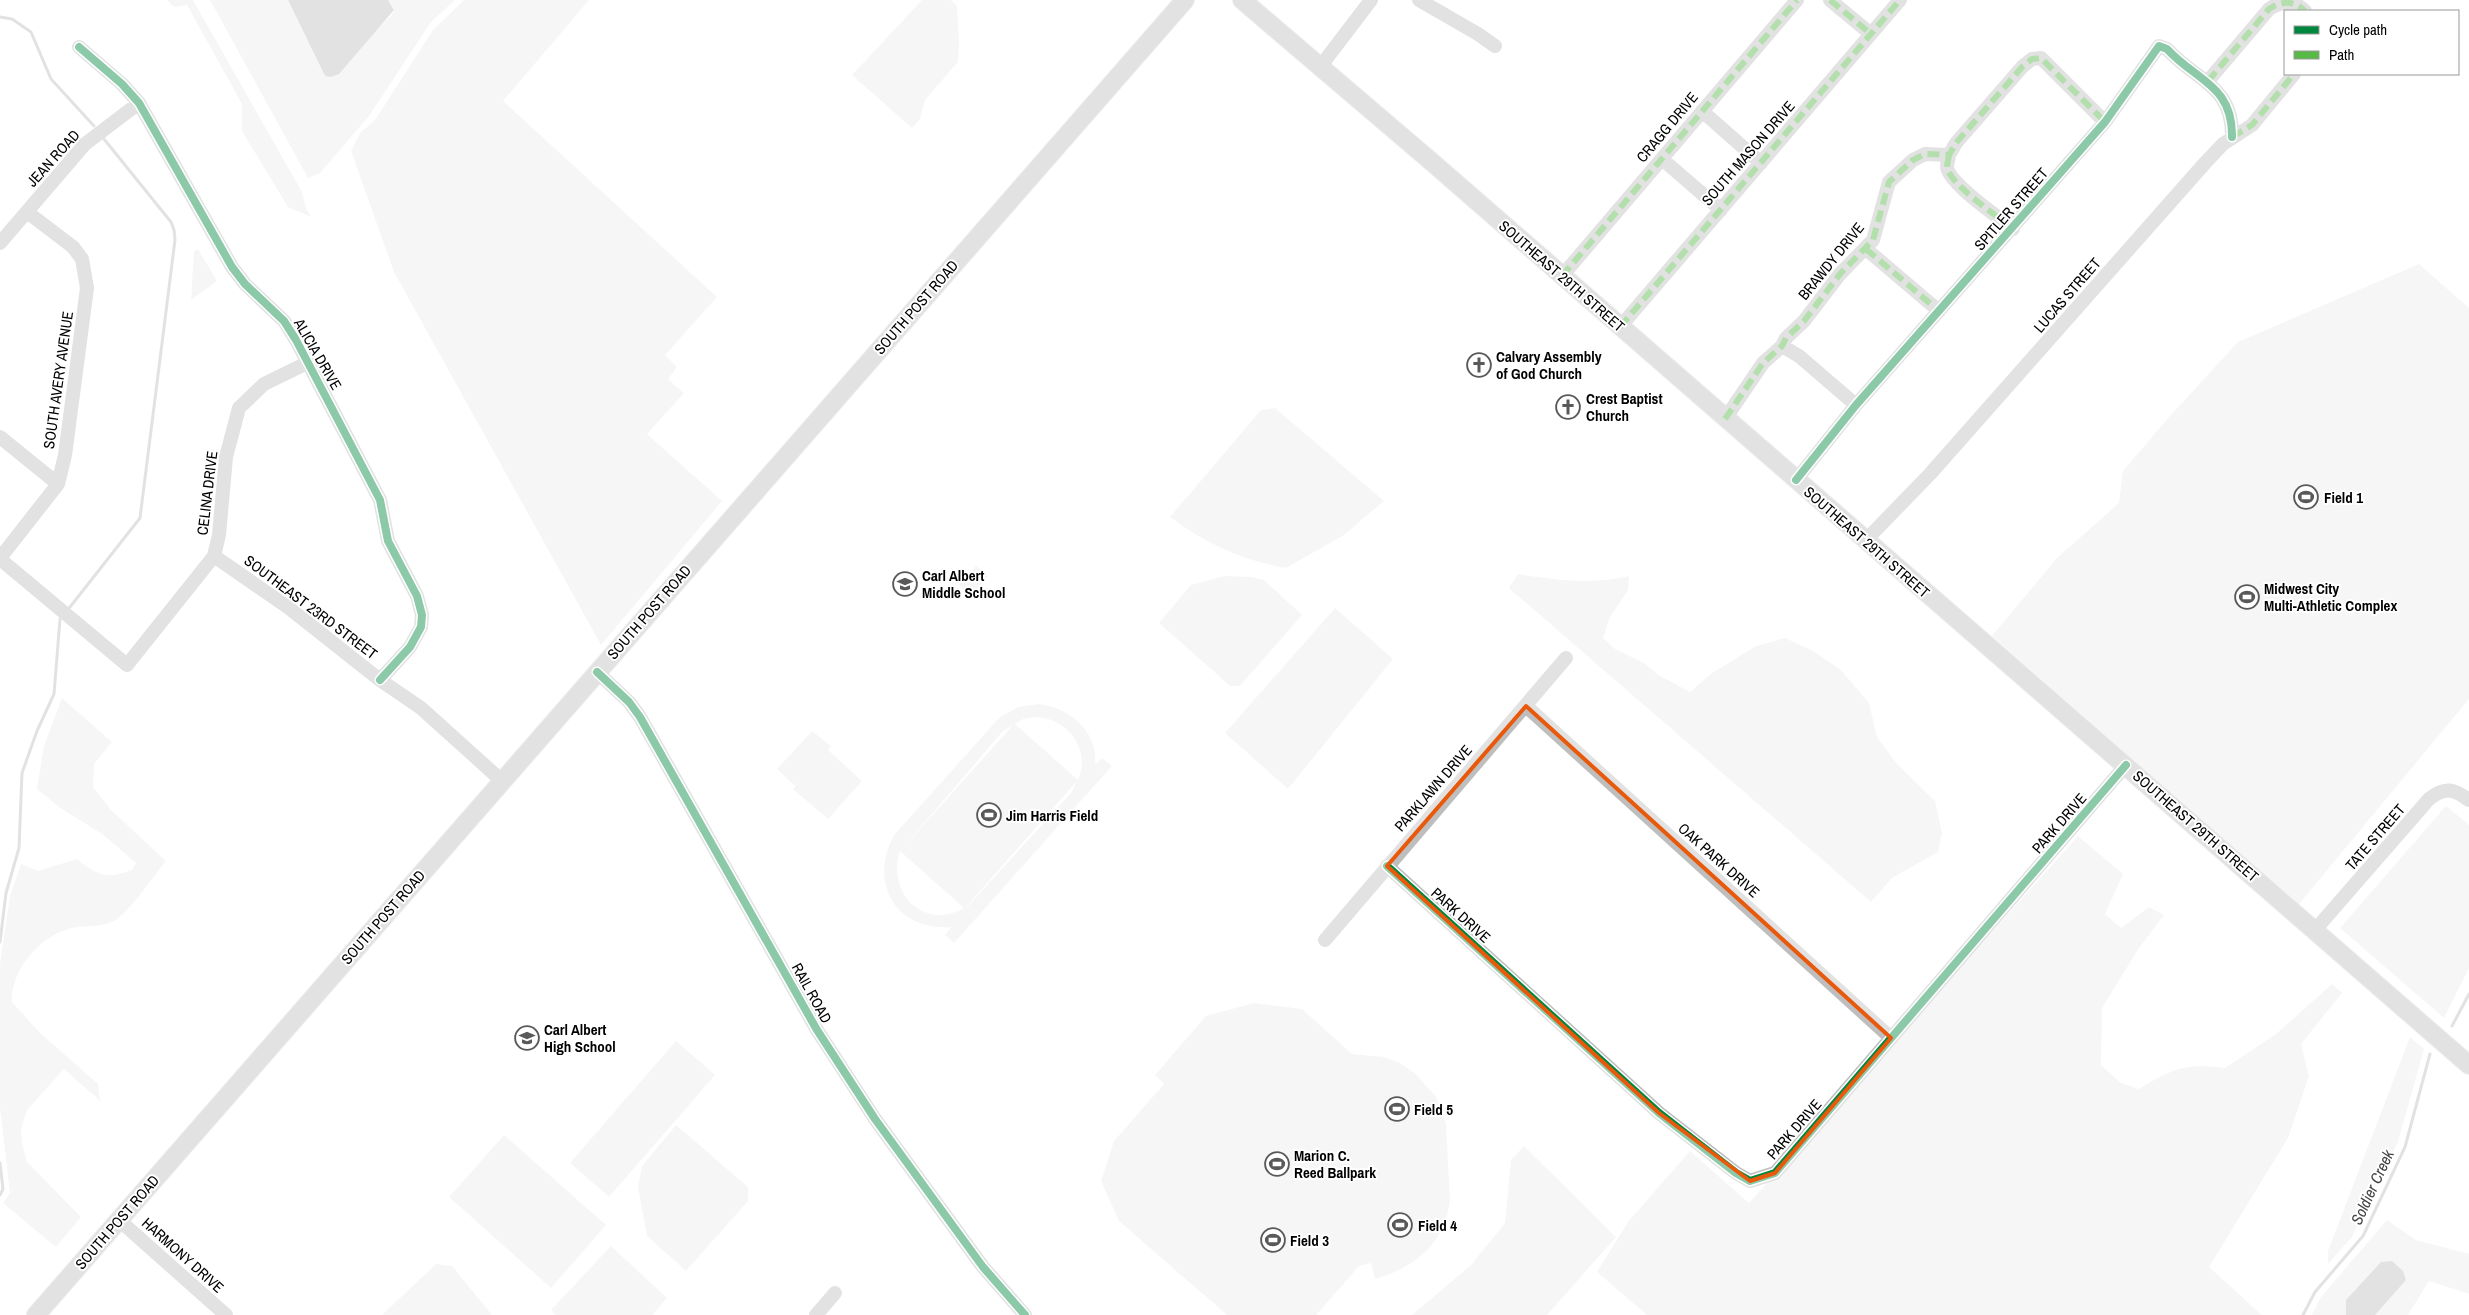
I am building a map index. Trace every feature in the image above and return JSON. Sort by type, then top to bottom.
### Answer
[{"type":"main road","name":"SOUTH POST ROAD","points":[[36,1315],[1185,0]]},
{"type":"main road","name":"SOUTHEAST 29TH STREET","points":[[1242,0],[2126,765],[2469,1065]]},
{"type":"street","points":[[1320,67],[1371,0]]},
{"type":"street","points":[[1419,0],[1495,46]]},
{"type":"street","name":"CRAGG DRIVE","points":[[1562,276],[1797,0]]},
{"type":"street","points":[[1830,0],[1871,34]]},
{"type":"street","name":"SOUTH MASON DRIVE","points":[[1620,326],[1900,0]]},
{"type":"street","points":[[2208,81],[2269,9],[2278,3],[2291,3],[2300,6],[2304,10]]},
{"type":"street","name":"SPITLER STREET","points":[[1796,480],[1856,405],[2013,229],[2105,122],[2159,46],[2167,48],[2208,81],[2222,96],[2230,112],[2232,137]]},
{"type":"street","name":"ALICIA DRIVE","points":[[79,47],[122,84],[139,103],[232,267],[245,284],[284,321],[340,420],[380,500],[388,541],[417,596],[422,615],[421,627],[410,647],[380,680]]},
{"type":"street","points":[[2013,229],[1969,194],[1952,177],[1947,168],[1949,155],[1956,143],[2023,66],[2032,59],[2041,58],[2105,122]]},
{"type":"street","name":"LUCAS STREET","points":[[1866,540],[1930,474],[2198,170],[2232,137],[2252,124],[2293,75]]},
{"type":"street","name":"JEAN ROAD","points":[[0,243],[85,144],[139,103]]},
{"type":"street","points":[[1702,111],[1761,164]]},
{"type":"street","name":"BRAWDY DRIVE","points":[[1725,419],[1763,363],[1782,346],[1786,338],[1804,321],[1840,274],[1866,249],[1878,229],[1884,196],[1889,182],[1913,160],[1925,154],[1949,155]]},
{"type":"street","points":[[1662,159],[1721,210]]},
{"type":"street","name":"SOUTH AVERY AVENUE","points":[[0,558],[58,484],[65,455],[87,288],[86,272],[82,259],[73,247],[26,212]]},
{"type":"street","points":[[1866,249],[1939,311]]},
{"type":"street","points":[[1782,346],[1799,356],[1856,405]]},
{"type":"street","name":"CELINA DRIVE","points":[[0,558],[127,665],[214,556],[219,535],[226,457],[239,408],[264,384],[307,363]]},
{"type":"street","points":[[0,437],[58,484]]},
{"type":"street","name":"SOUTHEAST 23RD STREET","points":[[214,556],[289,608],[380,680],[421,708],[502,781]]},
{"type":"street","name":"PARKLAWN DRIVE","points":[[1325,940],[1386,866],[1566,658]]},
{"type":"street","name":"RAIL ROAD","points":[[597,672],[629,702],[640,717],[817,1030],[848,1080],[978,1260],[1025,1315]]},
{"type":"street","name":"OAK PARK DRIVE","points":[[1526,706],[1891,1038]]},
{"type":"street","name":"PARK DRIVE","points":[[1386,866],[1659,1112],[1736,1173],[1750,1181],[1775,1173],[2126,765]]},
{"type":"street","name":"TATE STREET","points":[[2315,930],[2432,797],[2440,791],[2449,789],[2469,800]]},
{"type":"street","name":"HARMONY DRIVE","points":[[119,1220],[226,1315]]},
{"type":"street","points":[[816,1315],[835,1293]]},
{"type":"highlighted area","points":[[1526,706],[1891,1038],[1775,1173],[1750,1181],[1659,1113],[1387,866]]},
{"type":"shaded area","points":[[167,0],[193,0],[302,192],[306,208],[311,217],[288,207],[242,131],[242,104],[187,5],[174,7]]},
{"type":"shaded area","points":[[210,0],[288,0],[325,76],[391,16],[394,10],[388,0],[455,0],[431,22],[369,116],[320,173],[308,178]]},
{"type":"shaded area","points":[[288,0],[388,0],[394,10],[339,74],[331,77],[325,76]]},
{"type":"shaded area","points":[[464,0],[589,0],[503,101],[717,297],[665,355],[677,367],[668,379],[684,393],[647,434],[722,501],[601,645],[394,272],[351,151],[360,133],[375,120],[433,30]]},
{"type":"shaded area","points":[[922,0],[951,0],[957,6],[958,62],[925,100],[920,119],[912,128],[852,75]]},
{"type":"shaded area","points":[[198,249],[217,281],[191,300],[194,251]]},
{"type":"shaded area","name":"Midwest City Multi-Athletic Complex","points":[[2419,264],[2469,308],[2469,699],[2299,904],[1992,636],[2057,558],[2119,503],[2123,471],[2169,417],[2238,342]]},
{"type":"shaded area","points":[[1275,408],[1384,501],[1344,535],[1286,568],[1255,561],[1225,550],[1197,535],[1170,517],[1261,410]]},
{"type":"shaded area","points":[[976,566],[988,576],[971,596],[959,585]]},
{"type":"shaded area","points":[[1518,574],[1560,580],[1587,581],[1629,576],[1628,590],[1610,617],[1603,638],[1615,649],[1644,663],[1657,674],[1690,692],[1712,673],[1756,646],[1785,638],[1813,651],[1841,670],[1869,703],[1877,737],[1897,764],[1935,801],[1942,833],[1938,852],[1892,878],[1871,902],[1509,588]]},
{"type":"shaded area","points":[[1225,576],[1251,577],[1264,580],[1302,615],[1240,686],[1230,686],[1159,623],[1191,585]]},
{"type":"shaded area","points":[[1335,608],[1393,659],[1288,789],[1225,733]]},
{"type":"shaded area","points":[[62,698],[112,742],[94,764],[93,787],[111,810],[166,861],[136,900],[117,919],[101,925],[72,928],[49,938],[30,956],[16,978],[12,1002],[39,1032],[98,1084],[100,1101],[64,1069],[27,1110],[21,1129],[22,1143],[27,1162],[81,1217],[56,1247],[3,1203],[10,1193],[0,1108],[0,964],[10,896],[21,864],[38,871],[77,859],[97,872],[109,875],[132,870],[136,863],[102,834],[59,807],[37,789],[44,746]]},
{"type":"shaded area","name":"Jim Harris Field","points":[[1038,704],[1050,706],[1071,716],[1080,723],[1092,742],[1095,753],[1095,765],[1102,758],[1112,766],[954,943],[945,935],[951,927],[932,926],[915,921],[902,912],[892,900],[886,886],[884,870],[887,853],[894,835],[1000,717],[1018,707]],"holes":[[[1038,717],[1049,719],[1068,730],[1074,738],[1082,758],[1078,780],[1015,724],[1023,719]],[[1013,725],[902,849],[1003,731]],[[1076,782],[1072,792],[967,906]],[[900,851],[964,908],[949,914],[935,915],[922,911],[912,904],[904,894],[898,881],[897,866]]]},
{"type":"shaded area","points":[[812,731],[831,746],[828,750],[862,781],[828,819],[793,789],[798,783],[795,786],[777,769]]},
{"type":"shaded area","points":[[2446,806],[2469,825],[2469,968],[2444,1018],[2340,928]]},
{"type":"shaded area","points":[[2078,836],[2123,874],[2105,914],[2121,928],[2149,907],[2164,915],[2139,948],[2102,1008],[2101,1065],[2121,1083],[2139,1089],[2179,1069],[2199,1066],[2225,1068],[2276,1034],[2332,984],[2342,993],[2301,1044],[2309,1076],[2288,1138],[2209,1267],[2262,1315],[1647,1315],[1597,1272],[1628,1222],[1690,1151],[1749,1203]]},
{"type":"shaded area","name":"Marion C. Reed Ballpark","points":[[1254,1003],[1302,1009],[1352,1054],[1384,1057],[1400,1063],[1416,1074],[1436,1097],[1446,1124],[1450,1200],[1442,1229],[1435,1241],[1415,1261],[1390,1274],[1375,1279],[1371,1263],[1359,1266],[1316,1315],[1227,1315],[1119,1221],[1101,1181],[1114,1141],[1164,1084],[1155,1075],[1206,1016]]},
{"type":"shaded area","points":[[2410,1037],[2424,1049],[2398,1142],[2352,1237],[2328,1264],[2328,1251]]},
{"type":"shaded area","points":[[676,1041],[715,1075],[609,1197],[570,1163]]},
{"type":"shaded area","points":[[676,1125],[748,1187],[748,1201],[686,1271],[647,1236],[638,1187],[642,1166]]},
{"type":"shaded area","points":[[504,1135],[606,1225],[551,1288],[449,1197]]},
{"type":"shaded area","points":[[1524,1146],[1616,1237],[1547,1315],[1412,1315],[1471,1265],[1505,1223],[1511,1160]]},
{"type":"shaded area","points":[[2387,1220],[2416,1240],[2469,1254],[2469,1294],[2429,1281],[2408,1315],[2312,1315],[2321,1297]]},
{"type":"shaded area","points":[[611,1246],[667,1298],[652,1315],[556,1315],[551,1310]]},
{"type":"shaded area","points":[[2392,1261],[2403,1271],[2406,1280],[2375,1315],[2346,1315],[2346,1300],[2381,1262]]},
{"type":"shaded area","points":[[436,1264],[452,1266],[492,1315],[382,1315]]},
{"type":"waterway","points":[[0,17],[12,19],[31,32],[51,79],[94,126]]},
{"type":"waterway","points":[[70,607],[140,518],[175,240],[171,222],[104,139]]},
{"type":"waterway","points":[[0,942],[6,893],[19,848],[22,773],[37,731],[54,694],[60,619]]},
{"type":"waterway","name":"Soldier Creek","points":[[2452,1026],[2469,994]]},
{"type":"waterway","name":"Soldier Creek","points":[[2303,1315],[2315,1292],[2363,1236],[2405,1147],[2430,1054]]},
{"type":"waterway","points":[[0,1163],[3,1189],[0,1195]]},
{"type":"marked path","points":[[1562,276],[1797,0]]},
{"type":"marked path","points":[[1830,0],[1871,34]]},
{"type":"marked path","points":[[1620,327],[1900,0]]},
{"type":"marked path","points":[[2208,81],[2269,9],[2278,4],[2292,3],[2304,10]]},
{"type":"marked path","points":[[1725,419],[1763,363],[1782,346],[1786,338],[1804,321],[1840,274],[1873,240],[1889,182],[1913,160],[1925,154],[1949,155],[1956,143],[2023,66],[2032,59],[2041,58],[2105,122]]},
{"type":"marked path","points":[[2232,137],[2252,125],[2293,75]]},
{"type":"marked path","points":[[1949,155],[1947,167],[1956,182],[2013,229]]},
{"type":"marked path","points":[[1866,249],[1939,311]]},
{"type":"cycle path","points":[[1796,480],[1856,405],[2105,122],[2159,46],[2167,49],[2178,60],[2211,85],[2220,95],[2231,120],[2232,137]]},
{"type":"cycle path","points":[[79,47],[122,84],[139,103],[232,267],[245,284],[284,321],[296,340],[380,500],[388,541],[417,596],[422,615],[421,627],[410,647],[380,680]]},
{"type":"cycle path","points":[[597,672],[629,702],[640,717],[817,1030],[875,1119],[983,1267],[1025,1315]]},
{"type":"cycle path","points":[[1387,866],[1659,1113],[1736,1173],[1750,1181],[1775,1173],[2126,765]]},
{"type":"place","name":"Calvary Assembly of God Church","points":[[1479,365]]},
{"type":"place","name":"Crest Baptist Church","points":[[1568,407]]},
{"type":"place","name":"Field 1","points":[[2306,497]]},
{"type":"place","name":"Carl Albert Middle School","points":[[905,584]]},
{"type":"place","name":"Midwest City Multi-Athletic Complex","points":[[2247,597]]},
{"type":"place","name":"Jim Harris Field","points":[[989,815]]},
{"type":"place","name":"Carl Albert High School","points":[[527,1038]]},
{"type":"place","name":"Field 5","points":[[1397,1109]]},
{"type":"place","name":"Marion C. Reed Ballpark","points":[[1277,1164]]},
{"type":"place","name":"Field 4","points":[[1400,1225]]},
{"type":"place","name":"Field 3","points":[[1273,1240]]}]
